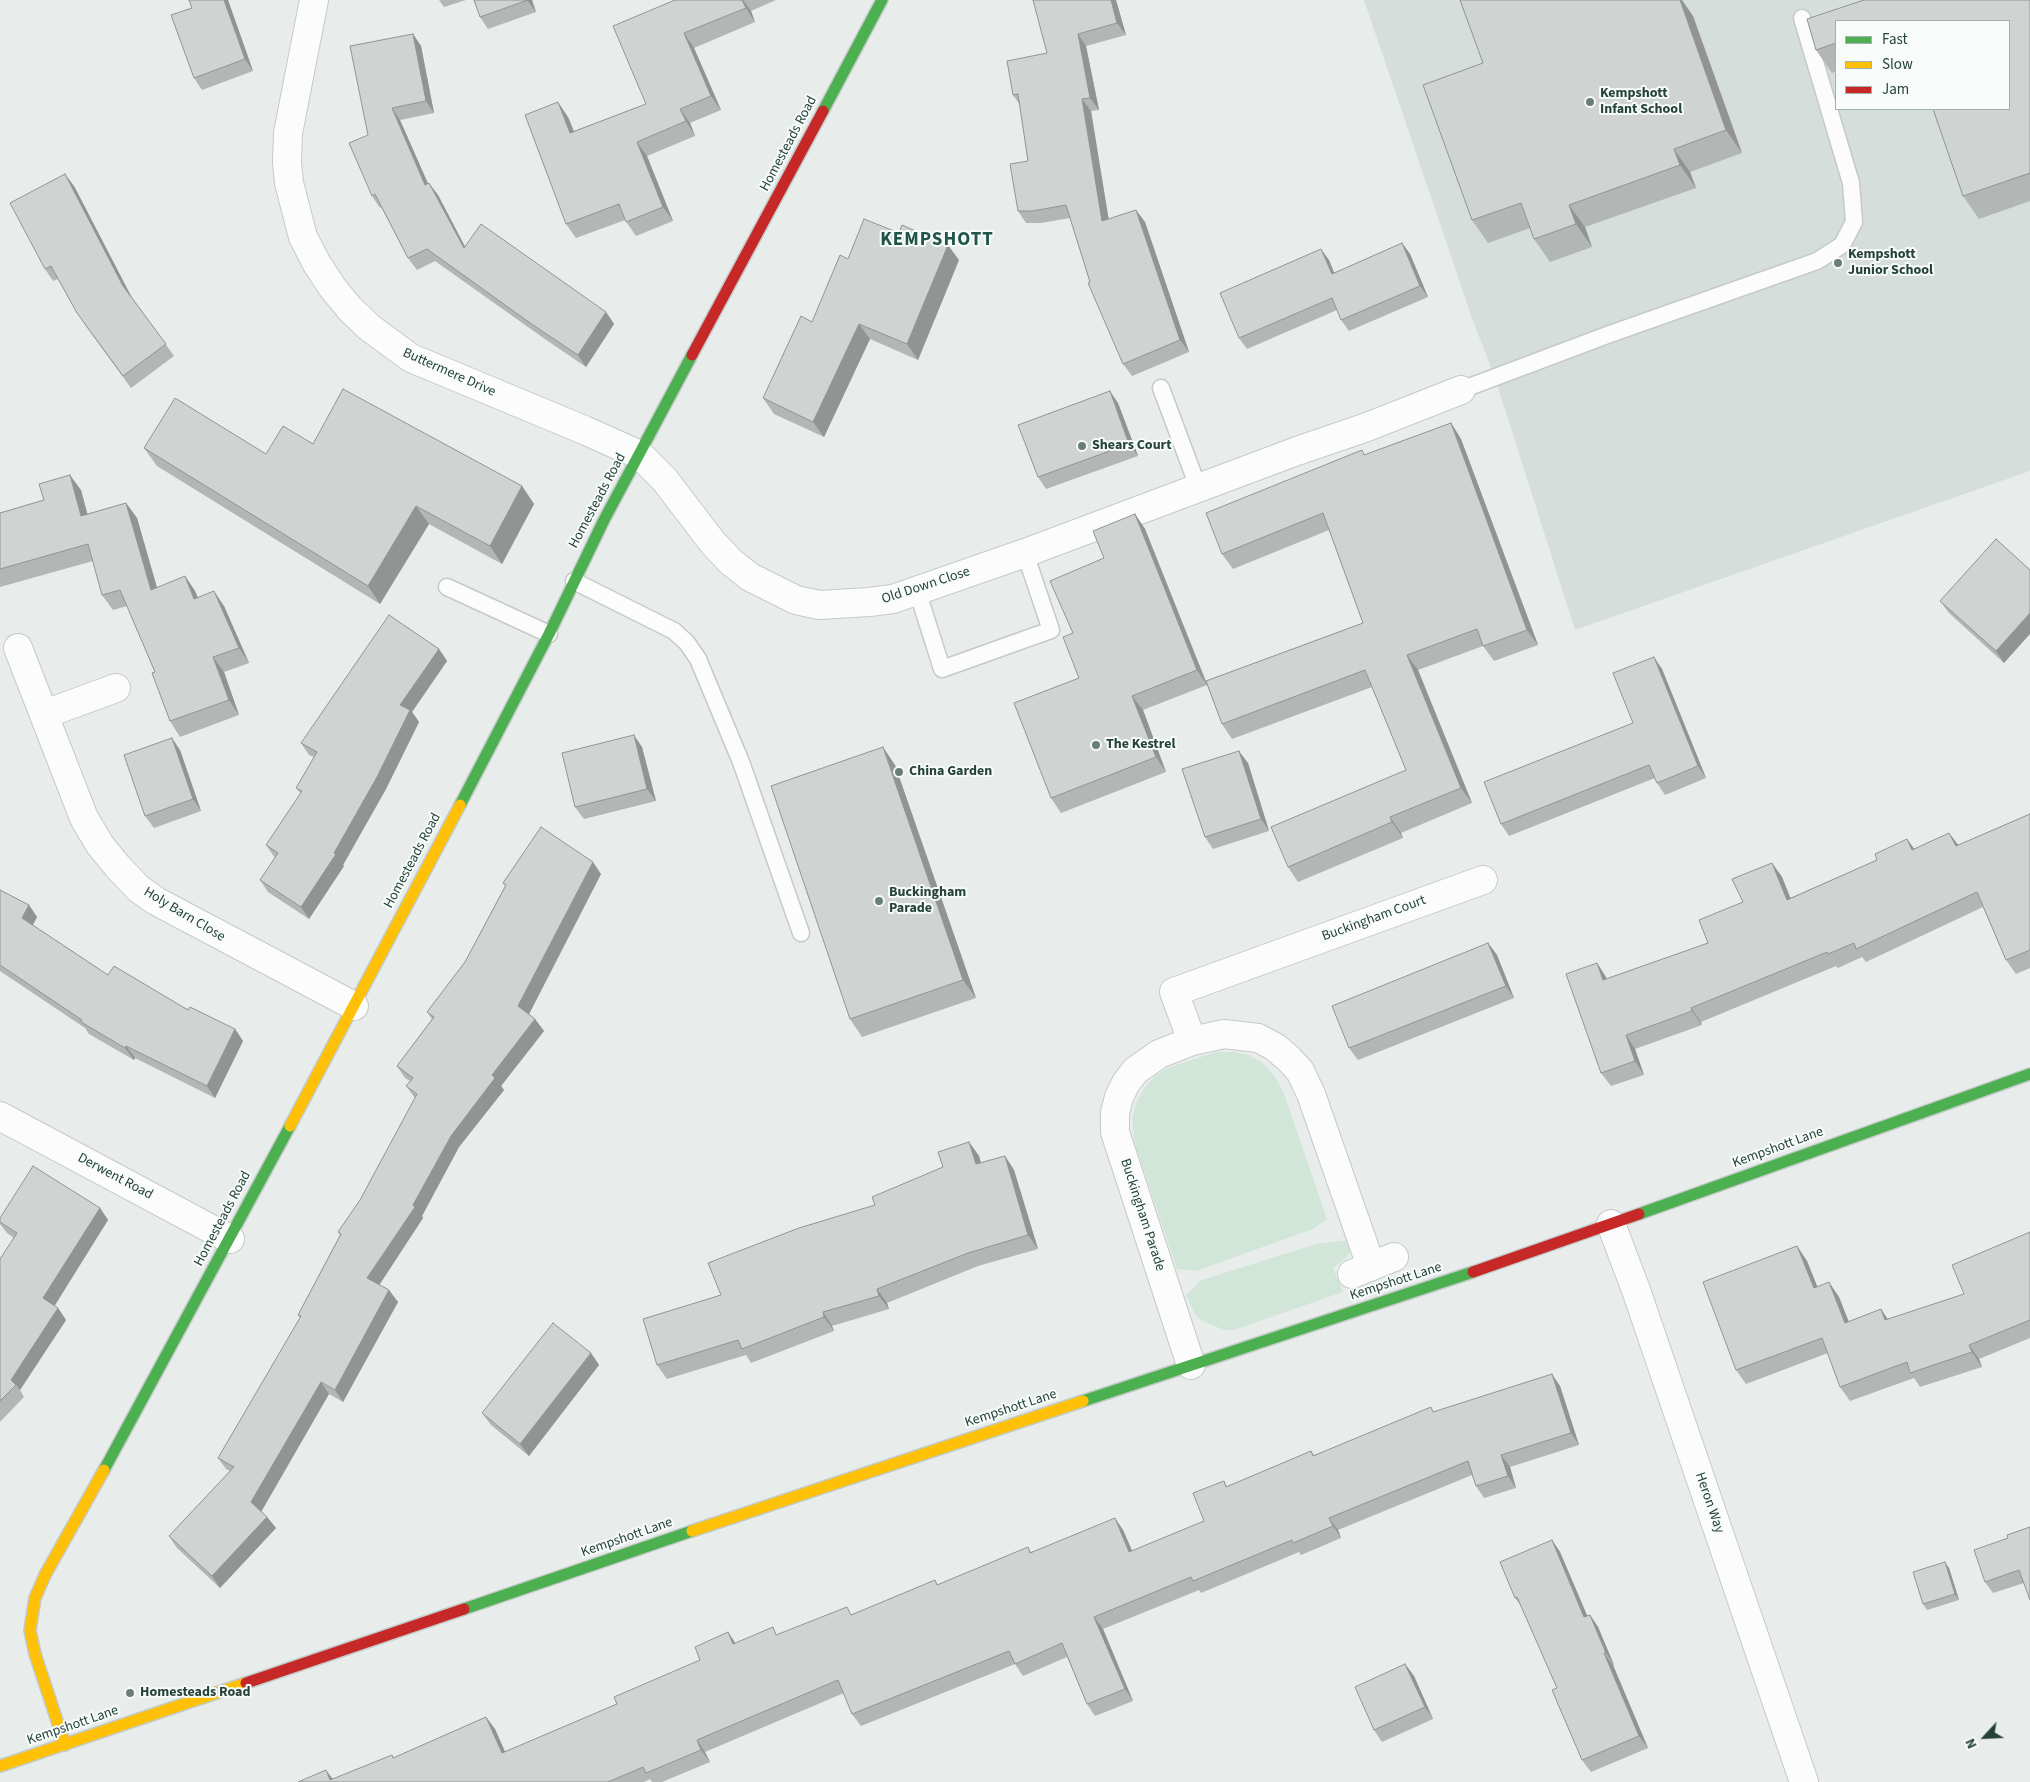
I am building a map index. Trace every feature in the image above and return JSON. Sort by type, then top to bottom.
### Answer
[{"type":"street","name":"Buttermere Drive","points":[[314,0],[288,133],[287,162],[289,183],[303,237],[332,287],[350,309],[370,328],[411,358],[640,455]]},
{"type":"street","name":"Homesteads Road","points":[[65,1745],[37,1661],[30,1630],[35,1598],[45,1575],[134,1417],[354,1006],[549,634],[574,581],[640,455],[882,0]]},
{"type":"street","points":[[1198,487],[1368,426],[1461,390]]},
{"type":"street","name":"Old Down Close","points":[[640,455],[664,479],[713,543],[750,578],[796,600],[819,605],[893,599],[1198,487]]},
{"type":"street","name":"Holy Barn Close","points":[[18,648],[84,818],[100,845],[139,889],[156,902],[179,915],[354,1006]]},
{"type":"street","points":[[45,714],[116,688]]},
{"type":"street","name":"Buckingham Court","points":[[1192,1041],[1174,992],[1483,880]]},
{"type":"street","name":"Buckingham Parade","points":[[1191,1365],[1115,1132],[1115,1113],[1119,1097],[1135,1071],[1159,1054],[1192,1041],[1224,1034],[1258,1038],[1275,1047],[1300,1072],[1311,1094],[1372,1266]]},
{"type":"street","name":"Kempshott Lane","points":[[0,1766],[798,1495],[1448,1281],[1759,1172],[1876,1128],[2030,1074]]},
{"type":"street","name":"Derwent Road","points":[[0,1116],[230,1239]]},
{"type":"street","name":"Heron Way","points":[[1611,1224],[1639,1299],[1804,1782]]},
{"type":"lane","points":[[1461,390],[1610,334],[1817,261],[1842,245],[1854,222],[1851,183],[1802,18]]},
{"type":"lane","points":[[1162,388],[1198,487]]},
{"type":"lane","points":[[917,590],[942,669],[951,666],[1051,630],[1025,552]]},
{"type":"lane","points":[[574,581],[674,631],[687,643],[698,659],[742,762],[801,933]]},
{"type":"lane","points":[[447,587],[549,634]]},
{"type":"shaded area","name":"Kempshott Junior School","points":[[1364,0],[2030,0],[2030,471],[1575,630],[1495,378],[1473,321]]},
{"type":"green space","points":[[1216,1052],[1233,1052],[1249,1055],[1264,1064],[1275,1077],[1283,1091],[1327,1219],[1313,1229],[1196,1271],[1177,1269],[1135,1144],[1132,1119],[1136,1103],[1145,1087],[1156,1075],[1170,1067]]},
{"type":"green space","points":[[1349,1240],[1351,1248],[1348,1256],[1333,1268],[1343,1292],[1234,1330],[1224,1330],[1202,1321],[1195,1314],[1186,1295],[1202,1280],[1316,1244]]},
{"type":"building","points":[[189,0],[224,0],[245,59],[194,78],[171,15],[192,8]]},
{"type":"building","points":[[474,0],[528,0],[480,17]]},
{"type":"building","points":[[675,0],[742,0],[746,8],[684,33],[711,96],[680,109],[686,121],[637,142],[663,207],[626,222],[619,204],[566,224],[525,115],[558,102],[570,133],[646,104],[613,26]]},
{"type":"building","points":[[1033,0],[1111,0],[1117,23],[1078,34],[1090,98],[1082,99],[1102,221],[1136,210],[1180,340],[1123,364],[1088,283],[1090,282],[1066,205],[1032,211],[1018,211],[1010,164],[1028,161],[1018,94],[1013,95],[1007,61],[1047,53]]},
{"type":"building","points":[[1460,0],[1680,0],[1726,130],[1674,149],[1680,165],[1569,205],[1576,224],[1534,239],[1521,203],[1472,220],[1423,85],[1483,63]]},
{"type":"building","points":[[1864,0],[2030,0],[2030,173],[1963,196],[1933,110],[2010,110],[2010,20],[1835,20],[1835,43],[1816,50],[1807,19]]},
{"type":"building","points":[[413,34],[426,101],[392,108],[425,185],[429,183],[464,248],[481,224],[606,312],[578,355],[427,249],[408,258],[375,194],[372,196],[349,143],[368,135],[350,46]]},
{"type":"building","points":[[65,174],[123,286],[166,344],[123,376],[77,313],[51,266],[45,269],[10,203]]},
{"type":"building","points":[[864,219],[899,233],[902,225],[948,245],[907,344],[859,324],[813,422],[763,398],[801,316],[812,322],[840,255],[848,259]]},
{"type":"building","points":[[1402,243],[1420,286],[1341,320],[1332,298],[1239,338],[1220,293],[1321,249],[1332,274]]},
{"type":"building","points":[[343,389],[522,486],[490,546],[416,506],[368,586],[144,448],[175,398],[266,454],[283,426],[313,444]]},
{"type":"building","name":"Shears Court","points":[[1110,391],[1129,444],[1038,477],[1018,425]]},
{"type":"building","points":[[1451,423],[1527,630],[1483,646],[1477,629],[1407,655],[1461,788],[1390,817],[1392,822],[1288,867],[1271,827],[1406,770],[1365,670],[1222,724],[1206,681],[1363,623],[1323,513],[1222,554],[1206,513],[1362,450],[1364,455]]},
{"type":"building","points":[[70,475],[81,516],[126,503],[151,590],[185,576],[194,599],[214,591],[239,648],[213,657],[229,700],[170,721],[152,673],[155,672],[120,590],[102,595],[88,544],[0,569],[0,513],[44,500],[39,484]]},
{"type":"building","points":[[1135,514],[1197,670],[1132,696],[1156,757],[1051,798],[1014,703],[1079,678],[1063,637],[1073,633],[1050,581],[1104,558],[1093,531]]},
{"type":"building","points":[[1996,539],[2030,570],[2030,613],[1996,651],[1940,601]]},
{"type":"building","points":[[389,615],[439,649],[400,705],[410,710],[377,777],[334,853],[336,854],[301,907],[260,880],[278,853],[266,845],[302,791],[296,788],[317,752],[301,743]]},
{"type":"building","points":[[1654,657],[1698,766],[1657,783],[1649,765],[1501,824],[1484,782],[1633,723],[1613,673]]},
{"type":"building","points":[[634,735],[647,789],[575,807],[562,753]]},
{"type":"building","points":[[172,738],[193,799],[145,816],[124,755]]},
{"type":"building","name":"Buckingham Parade","points":[[883,747],[963,980],[850,1019],[771,786]]},
{"type":"building","points":[[1239,751],[1261,819],[1205,837],[1182,769]]},
{"type":"building","points":[[2030,814],[2030,950],[2006,960],[1977,892],[1856,949],[1854,943],[1828,954],[1827,952],[1691,1008],[1692,1011],[1626,1035],[1635,1061],[1601,1073],[1566,974],[1597,963],[1603,980],[1708,943],[1699,920],[1743,902],[1732,879],[1772,863],[1787,900],[1877,860],[1875,854],[1907,839],[1912,850],[1949,833],[1956,846]]},
{"type":"building","points":[[541,827],[593,862],[518,1006],[535,1019],[492,1075],[495,1078],[451,1136],[413,1205],[415,1207],[367,1278],[389,1290],[335,1390],[321,1382],[251,1502],[267,1517],[212,1576],[169,1536],[234,1467],[218,1458],[301,1316],[298,1315],[341,1234],[338,1232],[360,1200],[417,1094],[406,1086],[413,1078],[397,1066],[434,1017],[427,1012],[465,962],[506,885],[503,883]]},
{"type":"building","points":[[0,890],[29,905],[22,918],[108,975],[114,966],[188,1010],[190,1007],[235,1029],[207,1086],[126,1046],[125,1048],[81,1022],[82,1020],[0,965]]},
{"type":"building","points":[[1488,943],[1506,986],[1349,1048],[1332,1006]]},
{"type":"building","points":[[969,1142],[976,1164],[1005,1156],[1028,1235],[968,1253],[877,1289],[879,1296],[823,1312],[824,1317],[742,1349],[738,1340],[657,1365],[643,1319],[721,1295],[708,1263],[799,1228],[875,1205],[872,1197],[943,1167],[938,1152]]},
{"type":"building","points":[[33,1166],[100,1208],[43,1298],[58,1308],[11,1380],[16,1385],[0,1401],[0,1259],[17,1233],[0,1222],[0,1218]]},
{"type":"building","points":[[2030,1232],[2030,1320],[1969,1345],[1972,1352],[1910,1373],[1907,1362],[1840,1387],[1822,1338],[1736,1370],[1703,1282],[1797,1246],[1814,1288],[1829,1282],[1845,1323],[1881,1309],[1885,1320],[1964,1294],[1952,1265]]},
{"type":"building","points":[[553,1323],[591,1353],[520,1444],[482,1413]]},
{"type":"building","points":[[1552,1374],[1571,1433],[1501,1455],[1508,1476],[1476,1486],[1468,1461],[1329,1518],[1333,1526],[1293,1543],[1292,1540],[1193,1581],[1191,1577],[1094,1617],[1125,1689],[1087,1704],[1062,1643],[1015,1664],[1009,1651],[852,1714],[838,1680],[697,1740],[701,1750],[646,1773],[643,1767],[608,1782],[298,1782],[326,1770],[330,1780],[392,1755],[393,1758],[486,1717],[502,1753],[617,1704],[614,1697],[700,1660],[695,1647],[728,1632],[733,1644],[773,1627],[776,1635],[847,1607],[851,1615],[935,1580],[937,1585],[1028,1547],[1030,1553],[1115,1518],[1129,1552],[1204,1521],[1193,1493],[1224,1481],[1226,1487],[1311,1451],[1313,1456],[1431,1407],[1433,1412]]},
{"type":"building","points":[[2030,1527],[2030,1600],[2019,1570],[1985,1582],[1974,1550],[2008,1538],[2007,1535]]},
{"type":"building","points":[[1552,1540],[1584,1617],[1590,1615],[1639,1736],[1582,1760],[1552,1690],[1557,1688],[1500,1562]]},
{"type":"building","points":[[1945,1562],[1955,1594],[1923,1604],[1913,1572]]},
{"type":"building","points":[[1405,1664],[1425,1707],[1374,1730],[1355,1687]]},
{"type":"traffic: fast","points":[[823,111],[882,0]]},
{"type":"traffic: fast","points":[[460,805],[549,634],[604,520],[692,355]]},
{"type":"traffic: fast","points":[[1639,1214],[2030,1074]]},
{"type":"traffic: fast","points":[[104,1470],[290,1126]]},
{"type":"traffic: fast","points":[[1083,1401],[1473,1272]]},
{"type":"traffic: fast","points":[[464,1609],[692,1531]]},
{"type":"traffic: slow","points":[[290,1126],[460,805]]},
{"type":"traffic: slow","points":[[692,1531],[1083,1401]]},
{"type":"traffic: slow","points":[[65,1745],[35,1654],[30,1630],[35,1598],[45,1575],[104,1470]]},
{"type":"traffic: slow","points":[[0,1766],[246,1683]]},
{"type":"traffic: jam","points":[[692,355],[823,111]]},
{"type":"traffic: jam","points":[[1473,1272],[1639,1214]]},
{"type":"traffic: jam","points":[[246,1683],[464,1609]]},
{"type":"place","name":"Kempshott Infant School","points":[[1590,102]]},
{"type":"place","name":"Kempshott Junior School","points":[[1838,263]]},
{"type":"place","name":"Shears Court","points":[[1082,446]]},
{"type":"place","name":"The Kestrel","points":[[1096,745]]},
{"type":"place","name":"China Garden","points":[[899,772]]},
{"type":"place","name":"Buckingham Parade","points":[[879,901]]},
{"type":"place","name":"Homesteads Road","points":[[130,1693]]},
{"type":"district","name":"KEMPSHOTT","points":[[937,241]]}]
